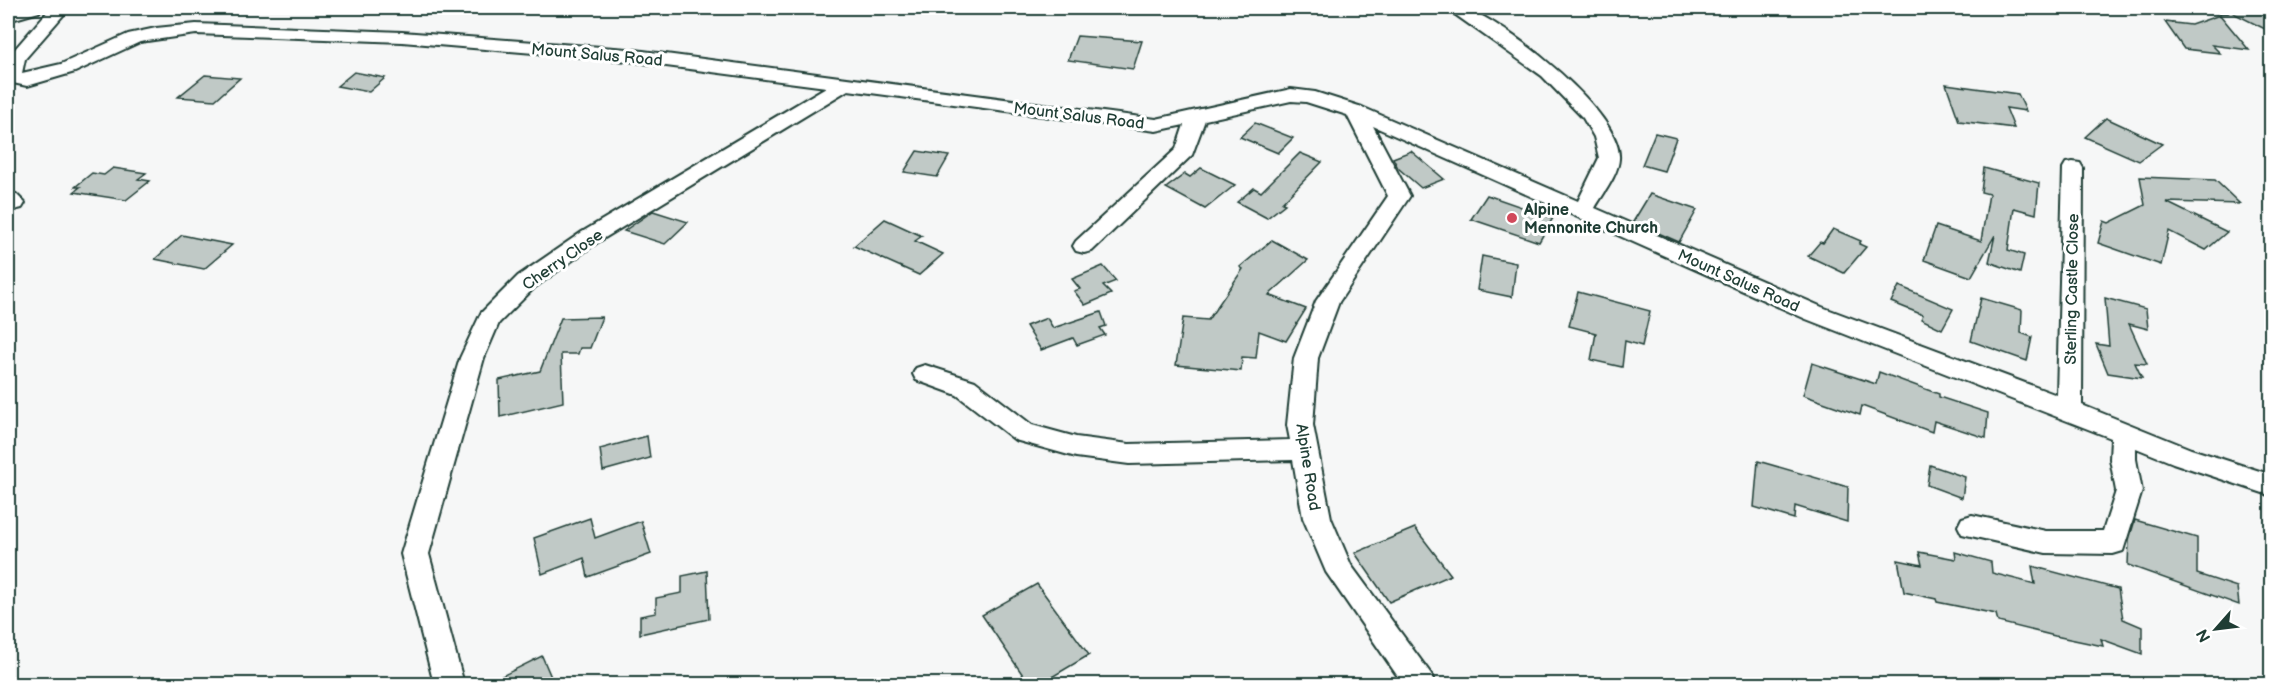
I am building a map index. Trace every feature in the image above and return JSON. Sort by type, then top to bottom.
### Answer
[{"type":"street","points":[[8,16],[29,8]]},
{"type":"street","name":"Mount Salus Road","points":[[55,8],[57,12],[16,58],[12,72],[15,78],[27,80],[45,76],[134,38],[196,29],[402,37],[628,55],[1156,125],[1291,94],[1308,96],[1355,111],[1814,313],[2069,410],[2182,456],[2271,486]]},
{"type":"street","points":[[1455,8],[1504,37],[1548,71],[1581,102],[1604,132],[1609,159],[1583,212]]},
{"type":"street","name":"Cherry Close","points":[[449,684],[416,554],[472,358],[489,319],[526,282],[590,237],[844,84]]},
{"type":"street","name":"Alpine Road","points":[[1355,111],[1399,196],[1328,302],[1306,358],[1300,424],[1317,518],[1340,572],[1420,684]]},
{"type":"street","points":[[1084,246],[1185,151],[1196,117]]},
{"type":"street","name":"Sterling Castle Close","points":[[2069,410],[2073,168]]},
{"type":"street","points":[[925,374],[966,388],[1024,433],[1076,447],[1129,454],[1305,450]]},
{"type":"street","points":[[1972,526],[2046,542],[2113,543],[2129,491],[2123,459],[2124,432]]},
{"type":"building","points":[[2233,8],[2271,8],[2271,32],[2231,12]]},
{"type":"building","points":[[2220,15],[2249,50],[2212,45],[2220,53],[2184,49],[2165,22],[2191,25]]},
{"type":"building","points":[[1077,36],[1142,41],[1133,69],[1068,60]]},
{"type":"building","points":[[354,72],[385,78],[369,92],[337,86]]},
{"type":"building","points":[[205,75],[240,78],[215,100],[178,97]]},
{"type":"building","points":[[1946,84],[2018,94],[2026,111],[2006,108],[2014,128],[1959,121]]},
{"type":"building","points":[[2106,118],[2162,144],[2139,161],[2085,137]]},
{"type":"building","points":[[1255,123],[1293,138],[1278,153],[1240,137]]},
{"type":"building","points":[[1655,133],[1676,138],[1664,171],[1642,165]]},
{"type":"building","points":[[917,151],[949,156],[937,177],[904,172]]},
{"type":"building","points":[[1411,151],[1444,179],[1421,188],[1398,168],[1393,158]]},
{"type":"building","points":[[1300,153],[1322,162],[1282,203],[1285,204],[1267,218],[1237,202],[1254,188],[1261,192]]},
{"type":"building","points":[[113,168],[146,173],[138,179],[150,181],[126,200],[74,192],[80,187],[75,187],[92,173],[104,175]]},
{"type":"building","points":[[1201,168],[1235,185],[1205,209],[1166,188],[1185,174],[1190,177]]},
{"type":"building","points":[[1984,168],[2039,183],[2036,214],[2014,208],[2008,250],[2024,255],[2020,273],[1989,262],[1995,235],[1971,277],[1924,260],[1936,226],[1981,241],[1989,194],[1981,192]]},
{"type":"building","points":[[2140,177],[2215,180],[2240,204],[2166,202],[2227,232],[2206,250],[2169,231],[2161,265],[2098,243],[2104,221],[2109,223],[2145,205]]},
{"type":"building","points":[[1650,194],[1697,210],[1679,242],[1633,222]]},
{"type":"building","name":"Alpine Mennonite Church","points":[[1487,195],[1553,218],[1539,242],[1471,219]]},
{"type":"building","points":[[653,211],[688,222],[665,244],[624,231]]},
{"type":"building","points":[[885,219],[922,236],[915,241],[943,254],[919,275],[854,246]]},
{"type":"building","points":[[1833,229],[1861,241],[1859,244],[1866,247],[1844,273],[1808,256],[1820,242],[1823,243]]},
{"type":"building","points":[[182,235],[232,245],[204,269],[155,259]]},
{"type":"building","points":[[1272,240],[1308,260],[1269,295],[1306,309],[1286,341],[1259,331],[1256,358],[1242,357],[1241,371],[1176,365],[1183,318],[1208,320],[1243,269],[1240,267]]},
{"type":"building","points":[[1482,256],[1516,263],[1512,297],[1477,290]]},
{"type":"building","points":[[1103,266],[1116,281],[1103,286],[1111,294],[1085,305],[1074,291],[1080,289],[1072,279]]},
{"type":"building","points":[[1899,286],[1953,309],[1942,329],[1921,319],[1923,315],[1891,302]]},
{"type":"building","points":[[1578,292],[1650,311],[1642,346],[1625,341],[1622,367],[1591,360],[1596,333],[1569,326]]},
{"type":"building","points":[[1981,298],[2022,310],[2021,333],[2032,337],[2027,361],[1971,341]]},
{"type":"building","points":[[2105,298],[2146,309],[2148,329],[2129,324],[2147,364],[2135,363],[2142,378],[2108,373],[2096,344],[2109,346]]},
{"type":"building","points":[[1101,312],[1106,326],[1100,328],[1105,335],[1077,345],[1073,338],[1041,350],[1026,326],[1047,318],[1053,328]]},
{"type":"building","points":[[602,317],[590,348],[580,348],[578,354],[561,354],[563,402],[500,417],[499,380],[540,371],[561,318]]},
{"type":"building","points":[[1812,363],[1876,384],[1879,372],[1939,394],[1939,397],[1988,413],[1986,438],[1934,421],[1932,432],[1862,406],[1860,415],[1803,395]]},
{"type":"building","points":[[647,436],[650,458],[603,471],[600,449]]},
{"type":"building","points":[[1758,461],[1848,487],[1847,522],[1795,506],[1794,519],[1754,507]]},
{"type":"building","points":[[1930,465],[1965,477],[1962,498],[1927,485]]},
{"type":"building","points":[[590,518],[595,538],[641,521],[651,554],[588,577],[584,558],[542,574],[534,538]]},
{"type":"building","points":[[2135,520],[2197,538],[2197,574],[2237,587],[2239,605],[2128,565],[2129,540]]},
{"type":"building","points":[[1415,528],[1451,575],[1389,602],[1355,553]]},
{"type":"building","points":[[1919,552],[1956,559],[1955,552],[1991,562],[1992,573],[2035,584],[2032,566],[2118,589],[2123,619],[2142,627],[2142,654],[2101,639],[2103,646],[1998,622],[1996,614],[1937,602],[1936,599],[1904,592],[1898,560],[1922,565]]},
{"type":"building","points":[[707,571],[709,619],[640,634],[640,616],[656,613],[656,598],[682,593],[682,576]]},
{"type":"building","points":[[1037,584],[1089,655],[1040,684],[1029,684],[982,615]]},
{"type":"building","points":[[542,656],[554,684],[486,684]]},
{"type":"place","name":"Alpine Mennonite Church","points":[[1512,218]]}]
